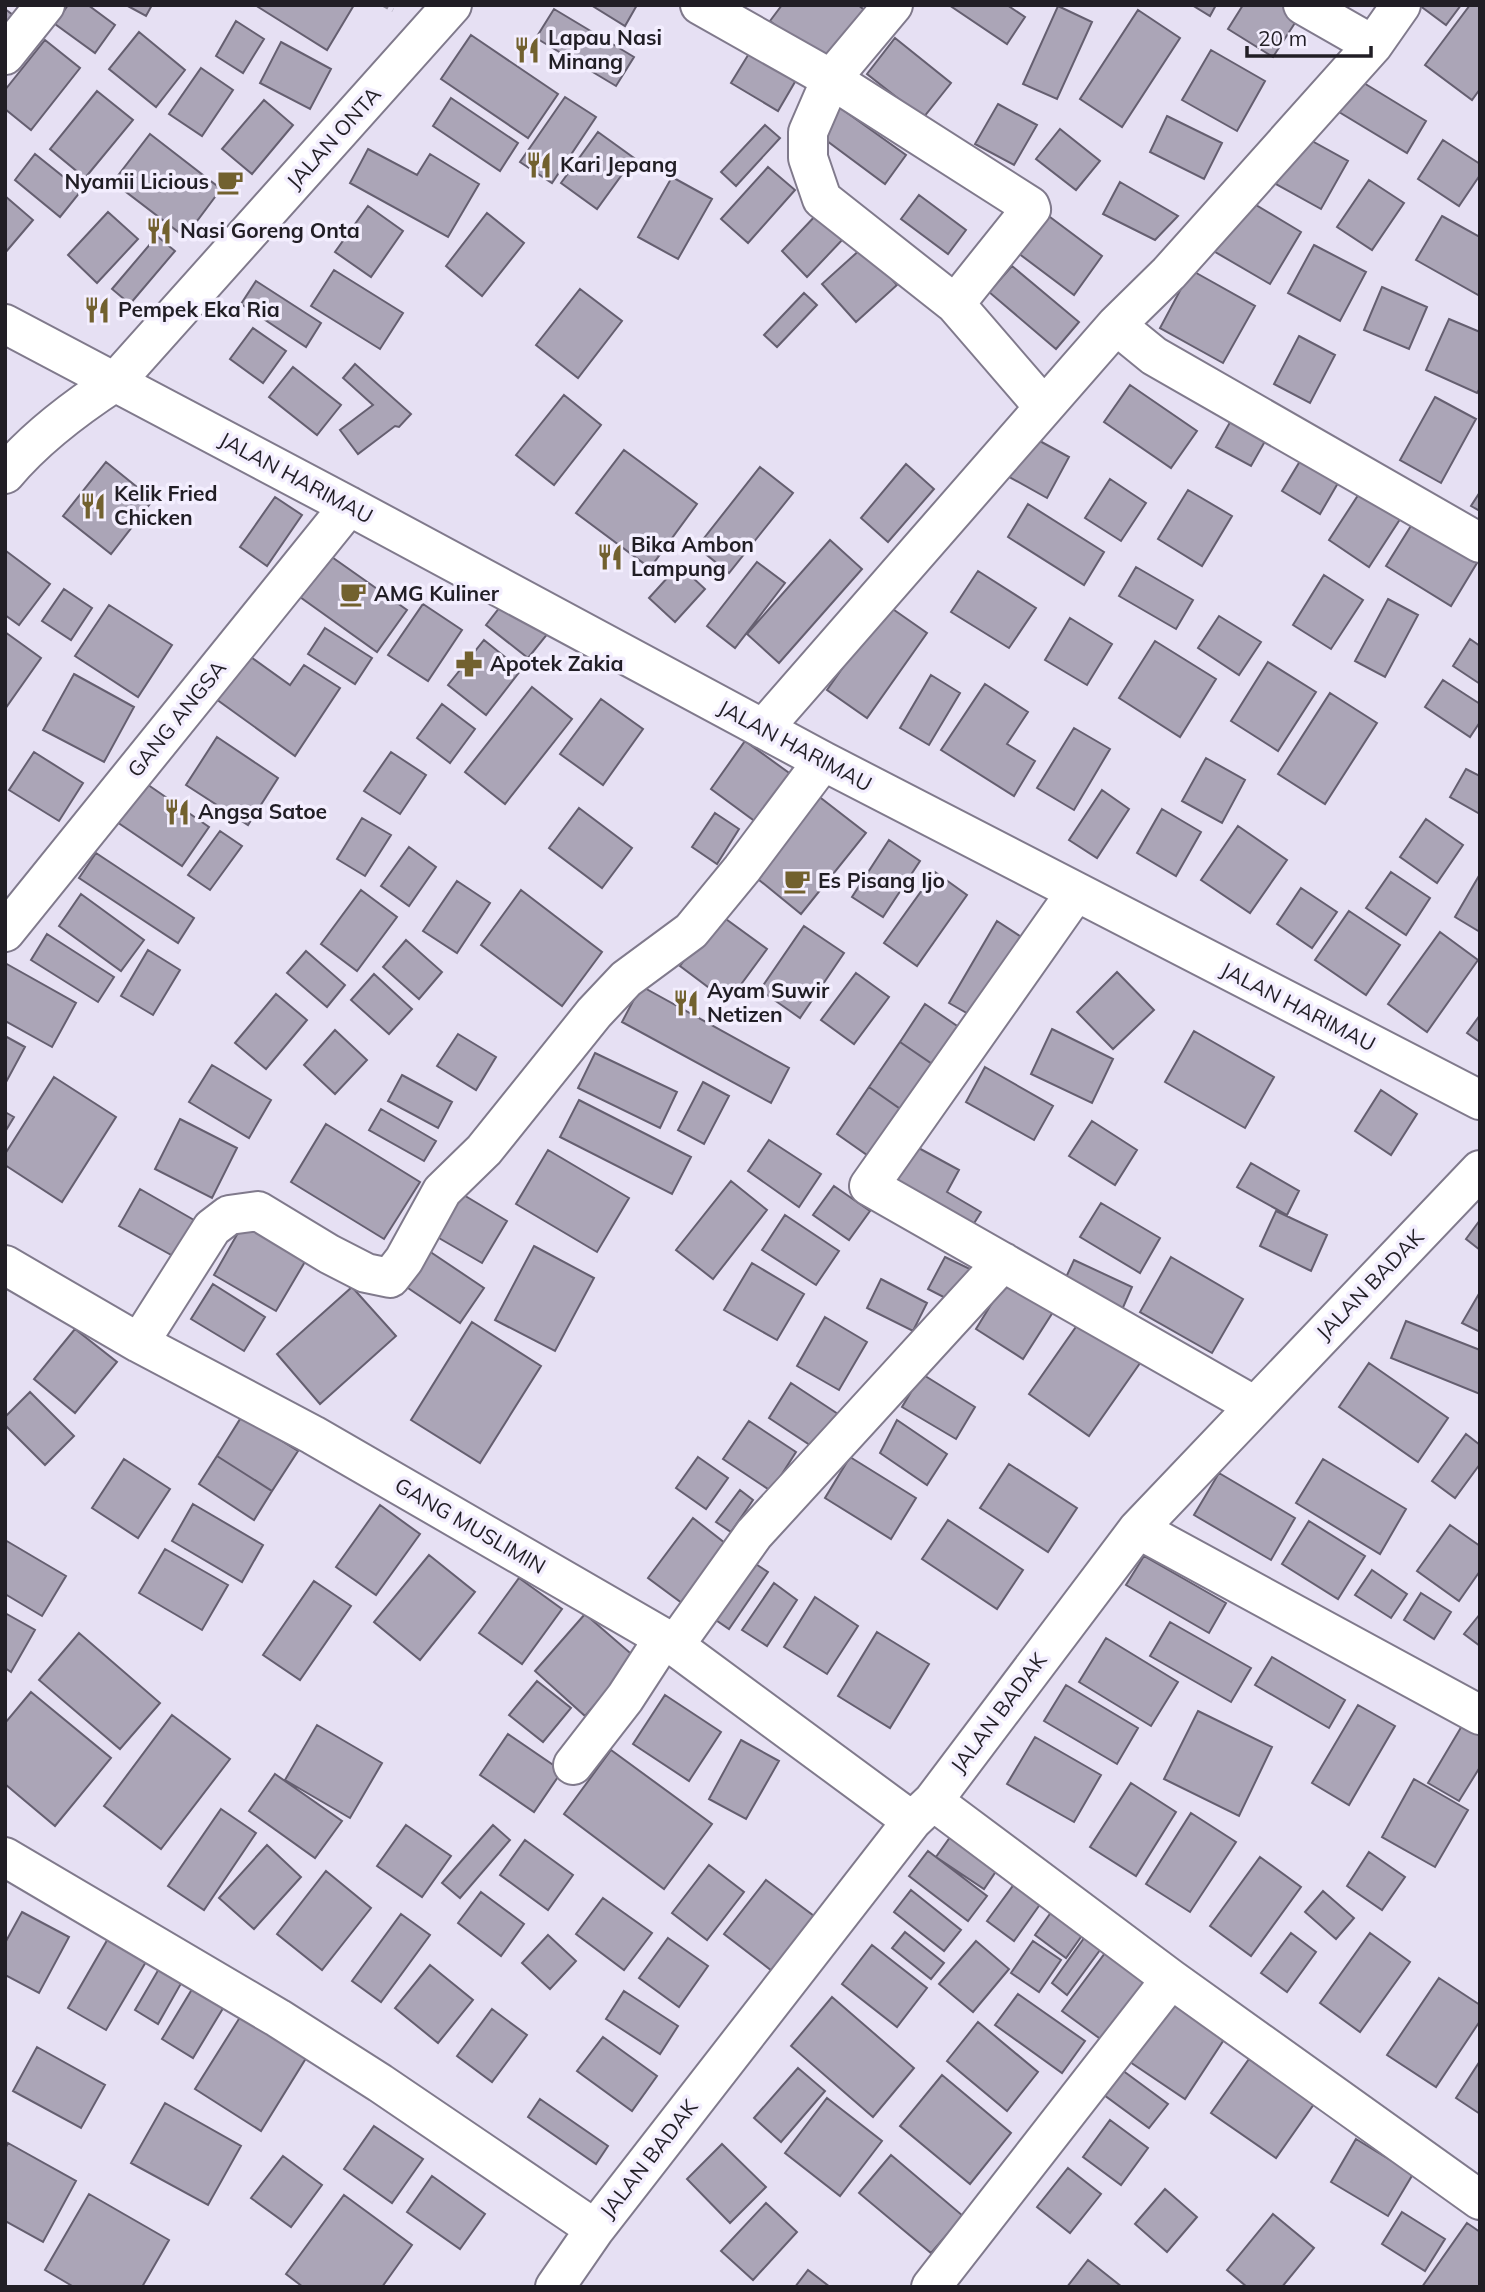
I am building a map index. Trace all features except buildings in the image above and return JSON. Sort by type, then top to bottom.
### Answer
[{"type":"street","points":[[5,55],[45,5]]},
{"type":"street","name":"JALAN ONTA","points":[[5,474],[37,439],[86,401],[116,382],[452,5]]},
{"type":"street","points":[[700,5],[831,79],[1031,208],[955,304]]},
{"type":"street","points":[[893,5],[831,79],[808,132],[808,158],[822,199],[955,304],[1044,407]]},
{"type":"street","points":[[1303,5],[1373,45]]},
{"type":"street","points":[[763,729],[1116,325],[1175,266],[1373,45],[1401,5]]},
{"type":"street","name":"JALAN HARIMAU","points":[[5,324],[823,761],[1480,1100]]},
{"type":"street","points":[[1116,325],[1154,356],[1480,543]]},
{"type":"street","name":"GANG ANGSA","points":[[5,932],[349,506]]},
{"type":"street","points":[[139,1343],[212,1228],[229,1215],[258,1211],[328,1255],[366,1273],[390,1278],[404,1260],[442,1191],[484,1150],[594,1013],[626,979],[691,930],[742,869],[823,761]]},
{"type":"street","points":[[1076,892],[869,1186],[1255,1406]]},
{"type":"street","name":"JALAN BADAK","points":[[555,2287],[594,2228],[923,1811],[1138,1529],[1480,1170]]},
{"type":"street","points":[[573,1765],[754,1534],[1003,1262]]},
{"type":"street","name":"GANG MUSLIMIN","points":[[5,1265],[139,1343],[313,1435],[669,1642],[1171,1979],[1480,2200]]},
{"type":"street","points":[[1138,1529],[1480,1716]]},
{"type":"street","points":[[5,1857],[346,2062],[594,2228]]},
{"type":"street","points":[[931,2287],[1171,1979]]},
{"type":"place","name":"Lapau Nasi Minang","points":[[527,50]]},
{"type":"place","name":"Kari Jepang","points":[[539,165]]},
{"type":"place","name":"Nyamii Licious","points":[[230,182]]},
{"type":"place","name":"Nasi Goreng Onta","points":[[159,231]]},
{"type":"place","name":"Pempek Eka Ria","points":[[97,310]]},
{"type":"place","name":"Kelik Fried Chicken","points":[[93,506]]},
{"type":"place","name":"Bika Ambon Lampung","points":[[610,557]]},
{"type":"place","name":"AMG Kuliner","points":[[353,594]]},
{"type":"place","name":"Apotek Zakia","points":[[469,664]]},
{"type":"place","name":"Angsa Satoe","points":[[177,812]]},
{"type":"place","name":"Es Pisang Ijo","points":[[797,881]]},
{"type":"place","name":"Ayam Suwir Netizen","points":[[686,1003]]}]
